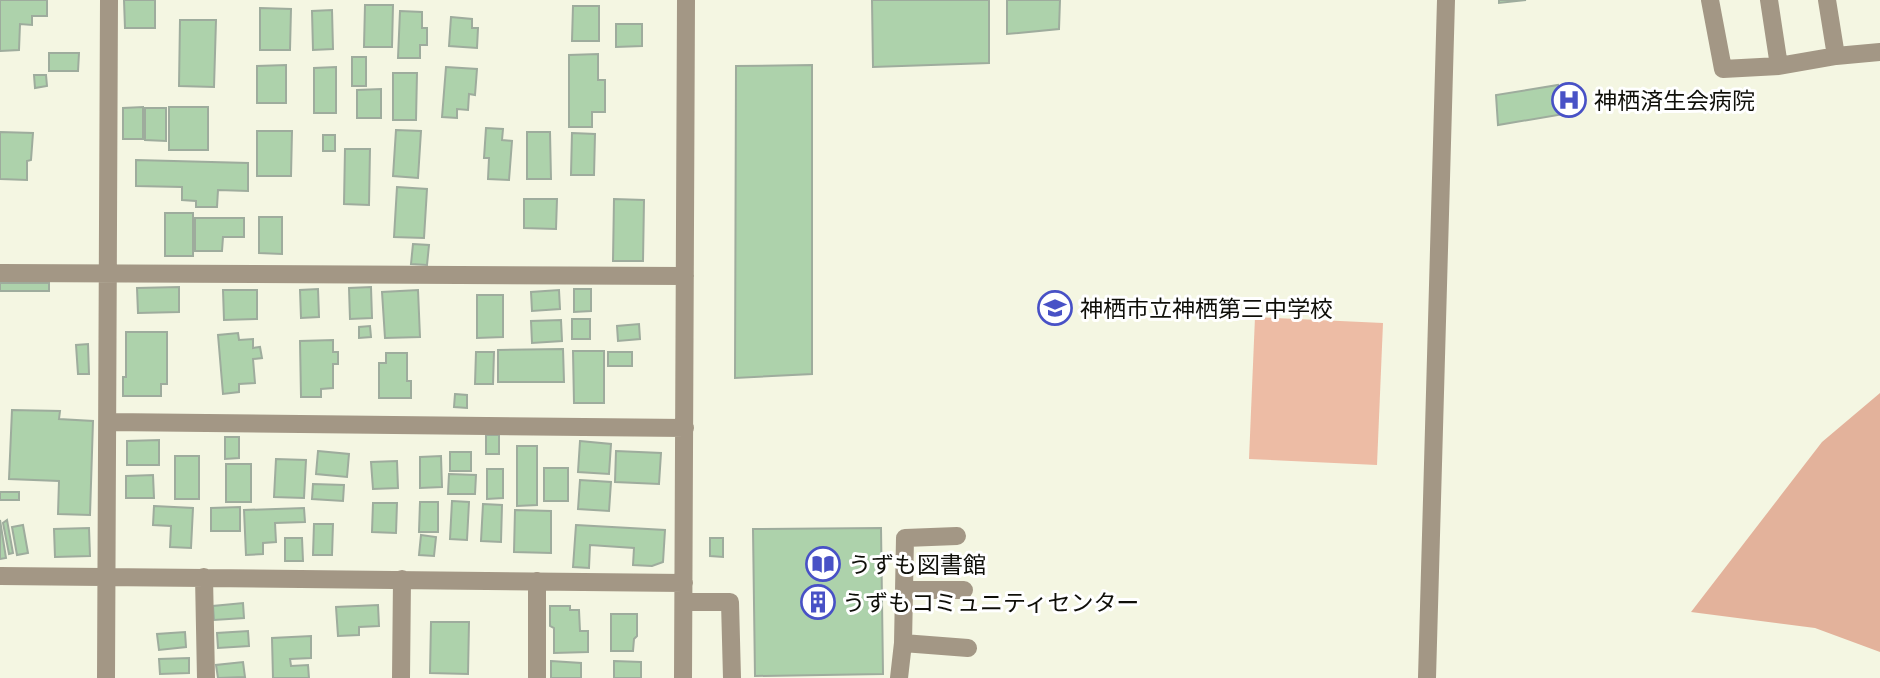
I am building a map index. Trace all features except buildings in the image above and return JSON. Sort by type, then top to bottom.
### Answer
[{"type":"street","points":[[106,678],[109,0]]},
{"type":"street","points":[[683,678],[687,0]]},
{"type":"street","points":[[1427,678],[1446,0]]},
{"type":"street","points":[[1710,0],[1723,69],[1779,66],[1836,55],[1880,52]]},
{"type":"street","points":[[1769,0],[1779,66]]},
{"type":"street","points":[[1827,0],[1836,55]]},
{"type":"street","points":[[0,273],[685,276]]},
{"type":"street","points":[[108,422],[685,428]]},
{"type":"street","points":[[899,678],[903,643],[905,538],[957,536]]},
{"type":"street","points":[[0,576],[684,583]]},
{"type":"street","points":[[204,577],[206,678]]},
{"type":"street","points":[[401,678],[402,579]]},
{"type":"street","points":[[537,581],[537,678]]},
{"type":"street","points":[[904,590],[964,590]]},
{"type":"street","points":[[684,602],[730,602],[732,678]]},
{"type":"street","points":[[903,643],[968,648]]},
{"type":"shaded area","points":[[1255,317],[1383,323],[1377,465],[1249,459]]},
{"type":"shaded area","points":[[1880,393],[1880,652],[1815,628],[1691,612],[1822,442]]},
{"type":"place","name":"神栖済生会病院","points":[[1569,100]]},
{"type":"place","name":"神栖市立神栖第三中学校","points":[[1055,308]]},
{"type":"place","name":"うずも図書館","points":[[823,564]]},
{"type":"place","name":"うずもコミュニティセンター","points":[[818,602]]}]
